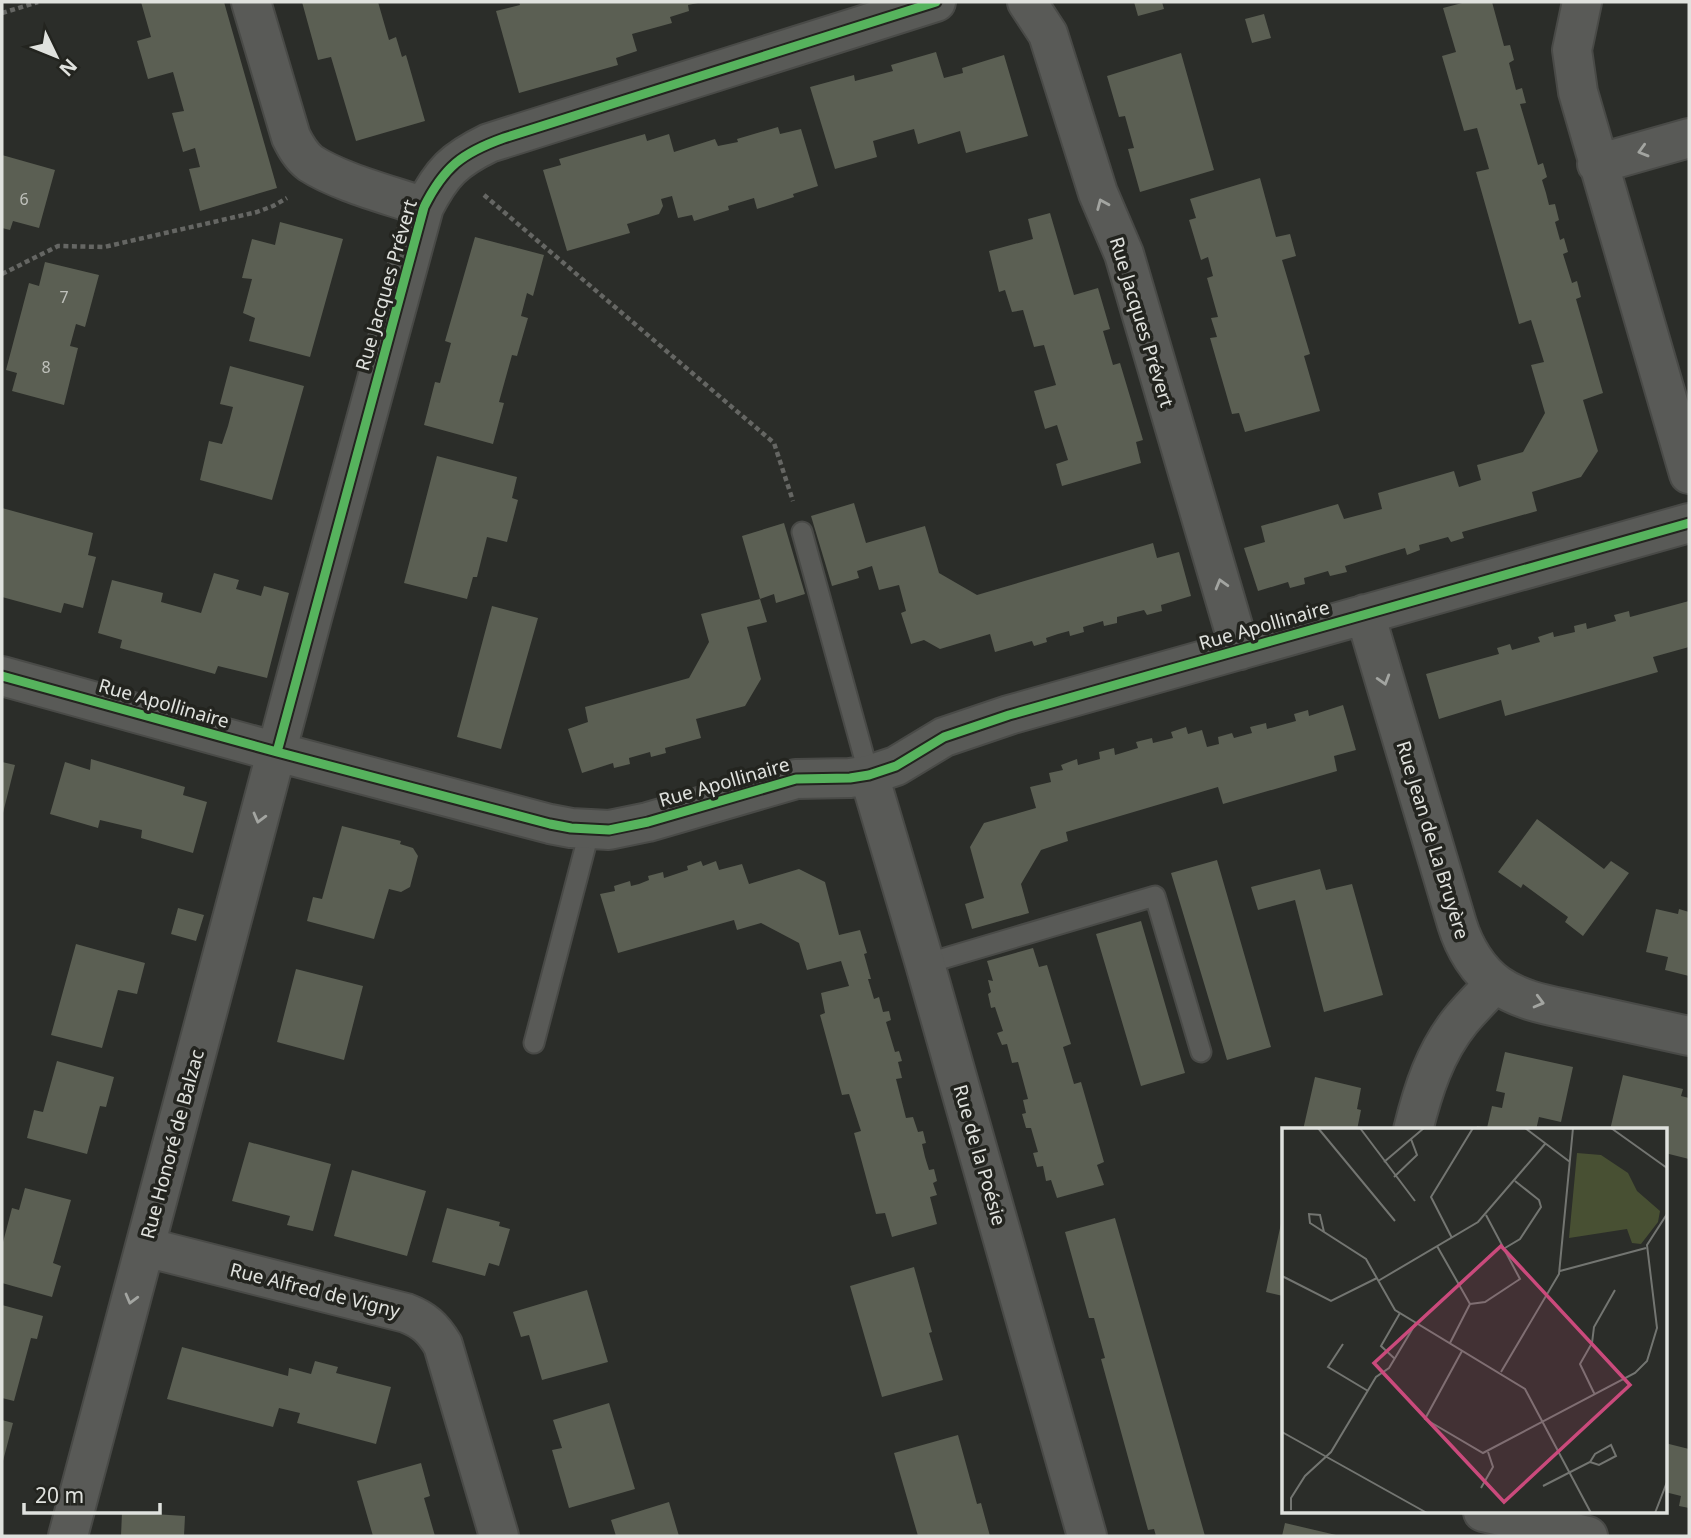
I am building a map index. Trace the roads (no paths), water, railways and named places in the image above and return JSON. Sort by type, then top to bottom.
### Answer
[{"type":"street","points":[[251,2],[291,137],[297,149],[309,162],[325,171],[424,207]]},
{"type":"street","name":"Rue Jacques Prévert","points":[[277,752],[424,207],[441,177],[468,153],[504,138],[936,2]]},
{"type":"street","name":"Rue Jacques Prévert","points":[[1027,2],[1048,34],[1098,193],[1124,254],[1240,650]]},
{"type":"street","points":[[1582,2],[1572,50],[1573,70],[1597,164],[1689,474]]},
{"type":"street","points":[[1597,164],[1689,138]]},
{"type":"street","name":"Rue Apollinaire","points":[[2,676],[550,824],[609,830],[648,822],[796,779],[869,775],[896,766],[944,737],[1009,715],[1689,523]]},
{"type":"street","name":"Rue Jean de La Bruyère","points":[[1365,614],[1463,943],[1474,958],[1495,983],[1534,1002],[1689,1036]]},
{"type":"street","name":"Rue Honoré de Balzac","points":[[68,1536],[277,752]]},
{"type":"street","name":"Rue de la Poésie","points":[[869,775],[1087,1536]]},
{"type":"street","points":[[1414,1128],[1422,1094],[1438,1055],[1461,1020],[1495,983]]},
{"type":"street","name":"Rue Alfred de Vigny","points":[[145,1247],[406,1313],[429,1325],[443,1345],[499,1536]]},
{"type":"street","points":[[1492,1514],[1588,1536]]},
{"type":"lane","points":[[802,532],[869,775]]},
{"type":"lane","points":[[534,1043],[590,829]]},
{"type":"lane","points":[[925,964],[1155,896],[1201,1052]]}]
